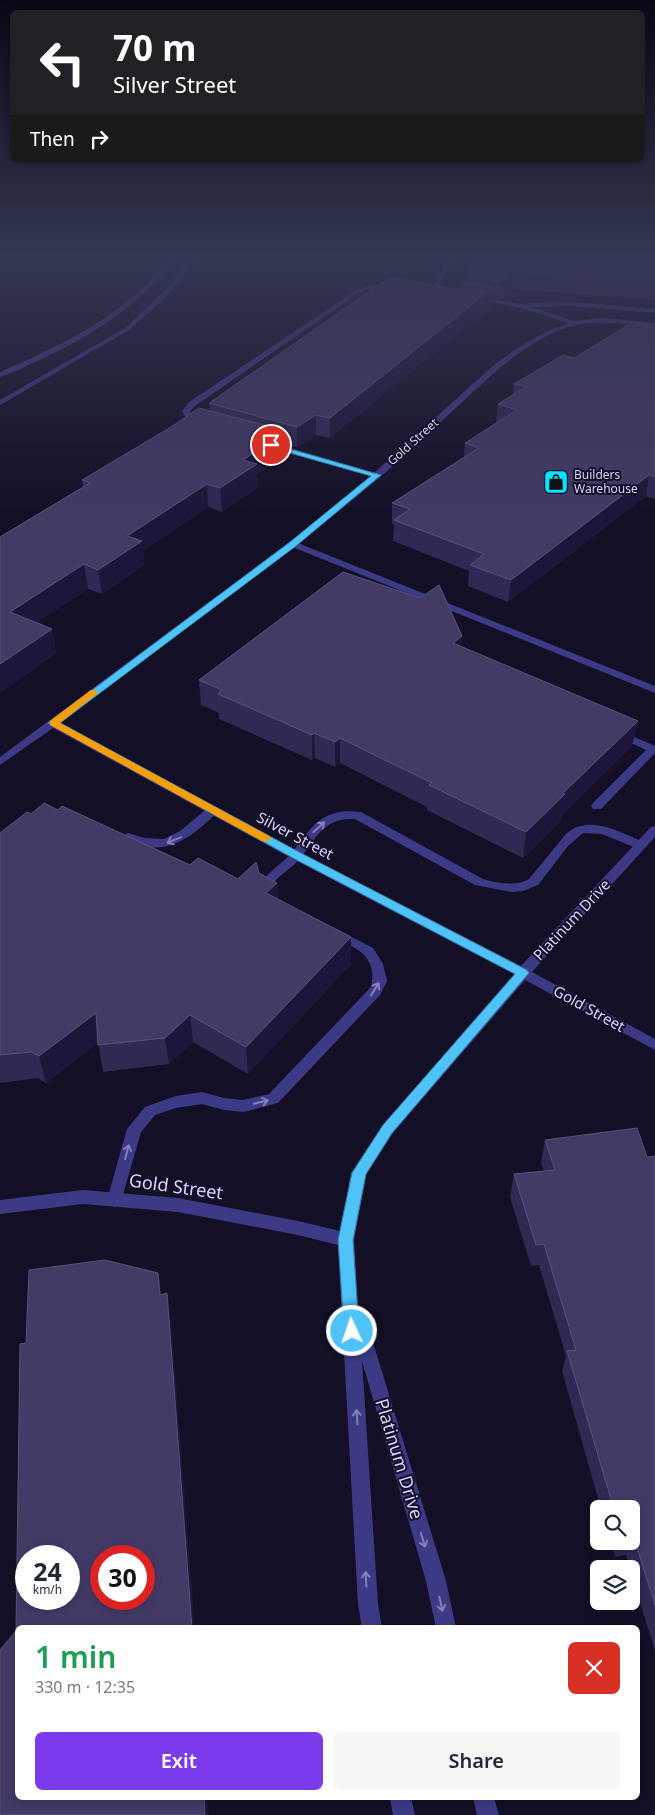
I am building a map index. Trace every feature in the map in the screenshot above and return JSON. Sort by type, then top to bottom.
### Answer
[{"type":"street","points":[[0,375],[67,343]]},
{"type":"street","points":[[0,403],[105,343]]},
{"type":"street","points":[[210,428],[189,419],[186,411],[192,404],[282,343]]},
{"type":"street","name":"Gold Street","points":[[0,762],[293,544],[377,475],[498,366],[532,343]]},
{"type":"street","points":[[14,369],[46,377]]},
{"type":"street","points":[[266,444],[377,475]]},
{"type":"street","points":[[293,544],[655,690]]},
{"type":"street","name":"Silver Street","points":[[53,723],[295,855],[523,973]]},
{"type":"street","points":[[597,806],[654,750],[610,729]]},
{"type":"street","points":[[115,832],[140,843],[162,844],[178,840],[213,810]]},
{"type":"street","points":[[276,903],[265,896],[265,887],[295,855],[307,838],[328,818],[344,813],[357,815],[479,882],[501,888],[529,885],[544,871],[557,851],[572,835],[582,828],[595,828],[641,846]]},
{"type":"street","name":"Platinum Drive","points":[[372,1625],[368,1604],[346,1240],[359,1173],[388,1129],[523,973],[655,830]]},
{"type":"street","points":[[115,1200],[134,1129],[150,1111],[176,1102],[202,1098],[224,1104],[244,1106],[273,1099],[375,991],[380,981],[376,964],[368,951],[323,927]]},
{"type":"street","name":"Gold Street","points":[[523,973],[655,1045]]},
{"type":"street","name":"Gold Street","points":[[0,1206],[83,1197],[178,1205],[298,1228],[346,1240]]},
{"type":"street","name":"Platinum Drive","points":[[350,1292],[436,1581],[445,1625]]},
{"type":"street","points":[[401,1800],[404,1815]]},
{"type":"street","points":[[484,1800],[488,1815]]},
{"type":"building","points":[[296,343],[424,343],[330,418],[316,415],[297,427],[209,403]]},
{"type":"building","name":"Builders Warehouse","points":[[599,343],[655,343],[655,477],[649,475],[511,580],[470,565],[484,554],[394,520],[410,509],[392,503],[479,448],[465,443],[517,410],[498,404],[526,387],[514,384],[563,355],[574,358]]},
{"type":"building","points":[[199,408],[287,431],[243,460],[257,464],[220,488],[207,484],[127,536],[142,541],[98,570],[84,564],[10,612],[52,629],[0,664],[0,537],[90,483],[82,480],[171,427]]},
{"type":"building","points":[[343,572],[420,598],[439,585],[462,636],[453,643],[638,721],[563,793],[565,794],[526,832],[429,785],[432,783],[340,738],[335,742],[314,733],[312,735],[218,694],[222,690],[199,680]]},
{"type":"building","points":[[44,803],[58,810],[62,806],[190,865],[198,858],[238,879],[256,862],[259,873],[277,883],[266,893],[351,937],[246,1047],[190,1015],[165,1038],[98,1045],[96,1013],[39,1056],[31,1052],[0,1055],[0,833],[27,812],[31,814]]},
{"type":"building","points":[[637,1128],[647,1157],[655,1156],[655,1605],[638,1550],[640,1550],[640,1500],[611,1500],[567,1351],[576,1350],[544,1244],[536,1245],[514,1174],[555,1170],[545,1140]]},
{"type":"building","points":[[105,1260],[158,1273],[160,1295],[167,1293],[192,1625],[16,1625],[16,1610],[80,1610],[80,1545],[17,1545],[20,1344],[26,1343],[29,1270]]},
{"type":"building","points":[[15,1632],[15,1800],[204,1800],[205,1815],[0,1815],[0,1650]]},
{"type":"slow traffic","points":[[94,692],[53,723],[266,839]]},
{"type":"place","name":"Builders Warehouse","points":[[556,482]]},
{"type":"route","points":[[271,445],[377,475],[293,544],[53,723],[295,855],[523,973],[388,1129],[359,1173],[346,1240],[352,1331]]}]
